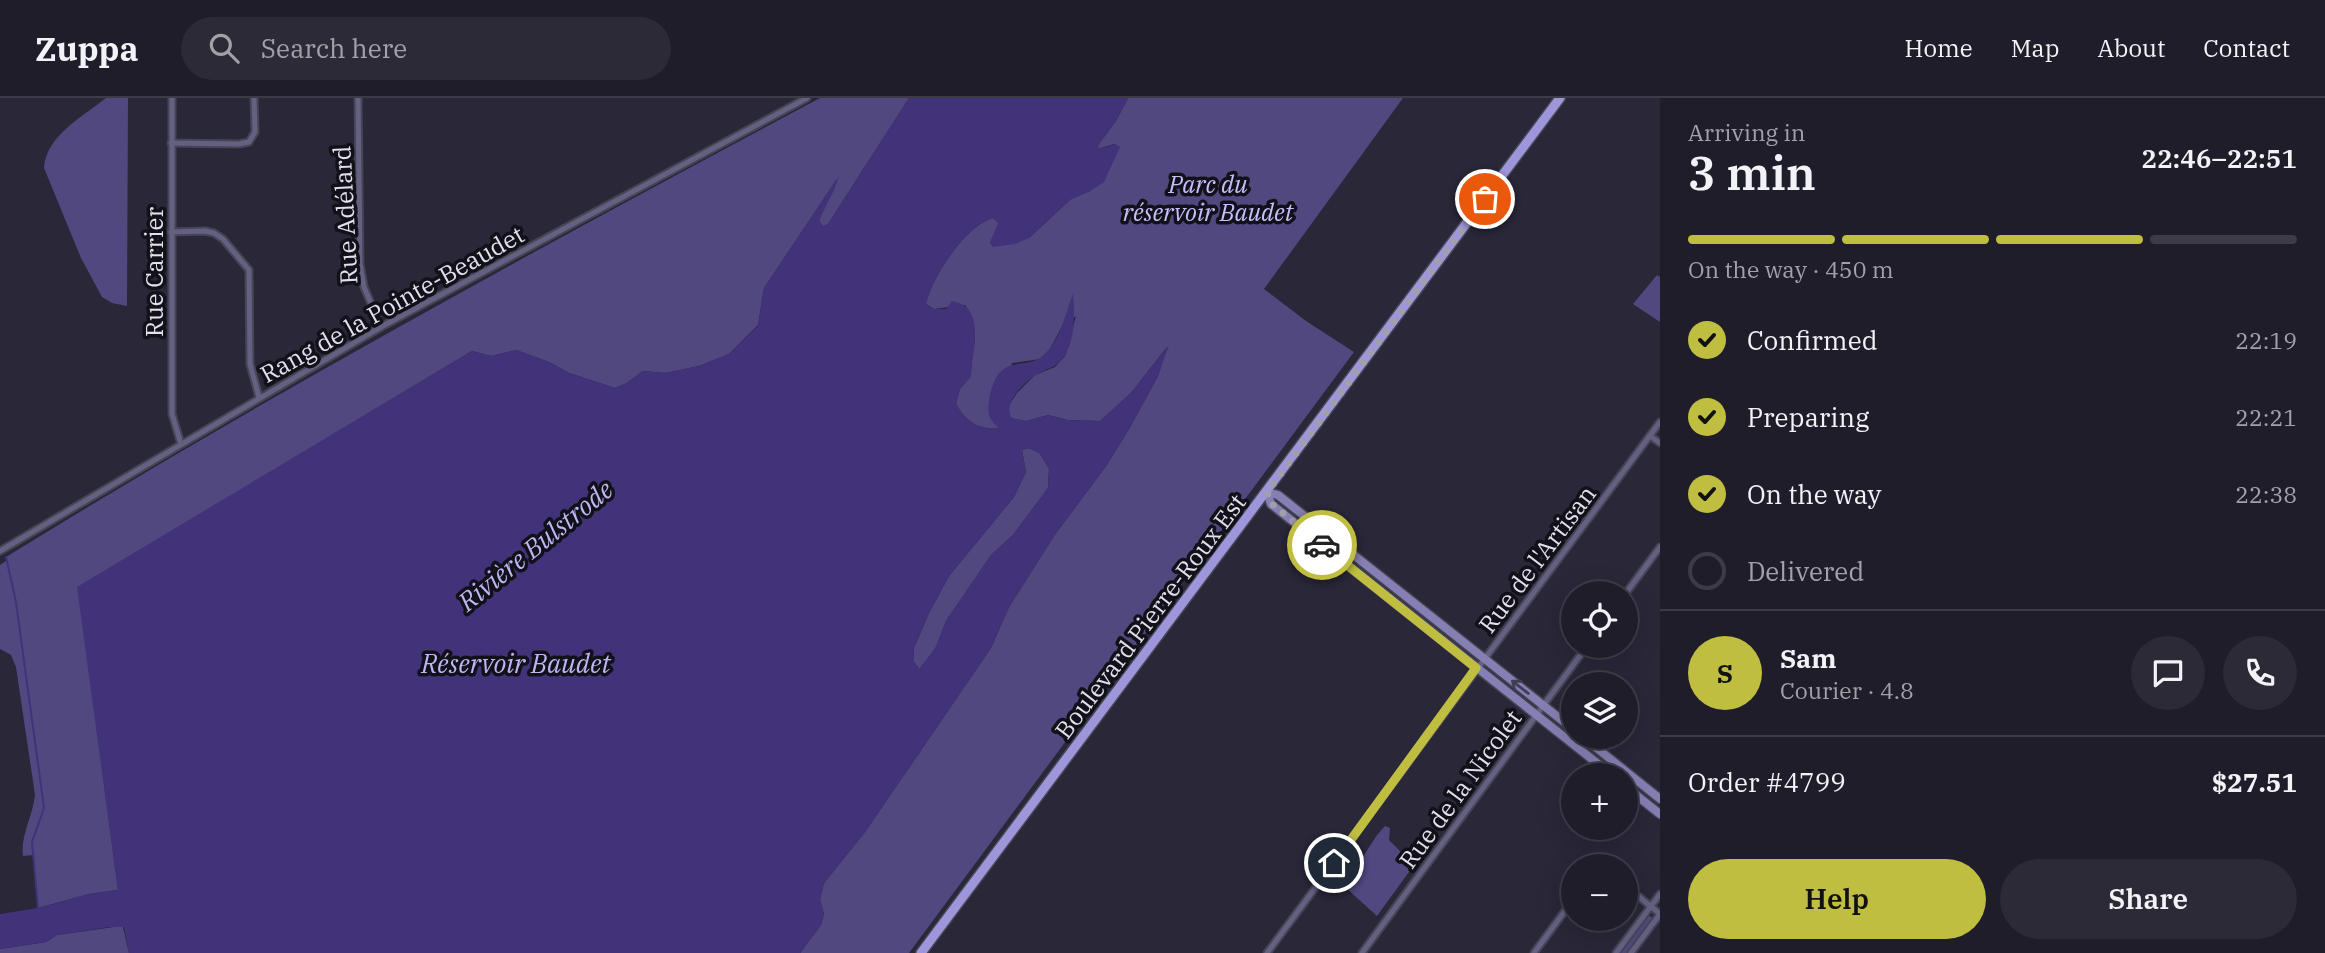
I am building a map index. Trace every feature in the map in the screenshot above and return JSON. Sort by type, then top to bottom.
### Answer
[{"type":"main road","name":"Boulevard Pierre-Roux Est","points":[[921,953],[1560,98]]},
{"type":"main road","points":[[1267,492],[1278,495],[1561,719]]},
{"type":"main road","points":[[1267,492],[1272,504],[1597,763]]},
{"type":"main road","points":[[1598,749],[1660,799]]},
{"type":"main road","points":[[1638,796],[1660,814]]},
{"type":"street","name":"Rue Carrier","points":[[172,98],[172,414],[181,443]]},
{"type":"street","points":[[172,143],[249,142],[255,132],[254,98]]},
{"type":"street","name":"Rue Adélard","points":[[358,98],[360,264],[364,287],[381,327]]},
{"type":"street","name":"Rang de la Pointe-Beaudet","points":[[0,551],[381,327],[807,98]]},
{"type":"street","points":[[171,232],[214,233],[223,239],[249,271],[250,364],[259,397]]},
{"type":"street","name":"Rue de l'Artisan","points":[[1267,953],[1660,422]]},
{"type":"street","points":[[1650,436],[1660,443]]},
{"type":"street","points":[[1635,581],[1660,547]]},
{"type":"street","name":"Rue de la Nicolet","points":[[1362,953],[1578,658]]},
{"type":"street","points":[[1616,953],[1660,894]]},
{"type":"street","points":[[1631,953],[1660,914],[1638,896]]},
{"type":"street","points":[[1534,953],[1561,916]]},
{"type":"green space","points":[[106,98],[128,98],[127,306],[112,303],[102,297],[81,258],[44,168],[46,157],[58,137]]},
{"type":"green space","points":[[820,98],[909,98],[828,224],[822,227],[819,220],[837,179],[764,288],[758,325],[729,354],[699,366],[666,373],[643,371],[615,388],[569,373],[549,362],[516,350],[491,356],[472,351],[78,587],[118,890],[89,894],[38,908],[33,855],[23,856],[25,834],[35,795],[16,667],[11,655],[0,649],[0,565],[6,561],[6,557],[307,378]]},
{"type":"green space","name":"Parc du réservoir Baudet","points":[[1128,98],[1403,98],[1264,289],[1306,321],[1354,352],[909,953],[800,953],[821,925],[824,914],[820,899],[824,883],[865,832],[991,648],[1009,607],[1054,536],[1106,466],[1158,376],[1167,347],[1131,393],[1100,421],[1068,420],[1048,415],[1026,421],[1011,418],[1008,407],[1017,393],[1035,375],[1055,367],[1065,356],[1076,316],[1061,328],[1050,349],[1040,359],[1012,363],[1000,428],[979,426],[963,415],[956,403],[960,389],[971,376],[974,323],[965,305],[934,309],[926,304],[942,267],[951,254],[961,241],[983,223],[993,218],[999,223],[990,243],[1029,238],[1071,199],[1090,191],[1114,144],[1098,149],[1098,145],[1116,121]]},
{"type":"green space","points":[[1657,275],[1660,277],[1660,322],[1633,304]]},
{"type":"green space","points":[[1028,448],[1039,452],[1049,469],[1048,488],[1013,535],[991,555],[946,621],[936,647],[920,670],[914,662],[914,648],[929,613],[949,576],[1014,497],[1026,472],[1022,450]]},
{"type":"green space","points":[[1385,826],[1390,828],[1389,840],[1414,865],[1377,916],[1344,886]]},
{"type":"green space","points":[[1648,916],[1652,917],[1628,953],[1620,953],[1638,931]]},
{"type":"green space","points":[[123,927],[129,953],[0,953],[0,949],[46,942],[57,935]]},
{"type":"water","name":"Réservoir Baudet","points":[[909,98],[1128,98],[1116,121],[1098,145],[1099,149],[1115,144],[1120,147],[1104,182],[1071,199],[1029,238],[1015,244],[993,247],[990,243],[998,223],[993,218],[983,222],[972,230],[952,253],[935,280],[926,304],[934,309],[946,309],[952,301],[963,305],[974,321],[971,376],[960,389],[956,403],[968,419],[979,426],[999,428],[991,419],[988,410],[993,384],[999,373],[1006,367],[1041,358],[1049,350],[1060,330],[1073,294],[1073,328],[1067,352],[1057,364],[1036,375],[1020,388],[1010,406],[1012,418],[1026,421],[1048,415],[1068,420],[1100,421],[1131,393],[1169,345],[1158,376],[1129,429],[1106,466],[1054,536],[1009,607],[991,648],[865,832],[824,883],[820,899],[824,914],[821,925],[800,953],[129,953],[124,927],[57,935],[46,942],[0,949],[0,914],[118,890],[77,587],[472,351],[491,356],[516,350],[549,362],[569,373],[615,388],[643,371],[666,373],[699,366],[729,354],[758,326],[764,288],[839,176],[819,220],[823,226],[828,224]],"holes":[[[1028,448],[1039,453],[1049,469],[1048,488],[1013,535],[991,555],[946,621],[936,647],[919,669],[914,662],[914,648],[949,576],[1014,497],[1026,472],[1022,450]]]},
{"type":"waterway","points":[[6,557],[16,602],[44,808],[32,842],[38,908]]},
{"type":"way so far","points":[[1322,545],[1272,504],[1267,492],[1485,199]]},
{"type":"route","points":[[1322,545],[1476,668],[1334,863]]},
{"type":"water label","name":"Rivière Bulstrode","points":[[535,545]]}]
